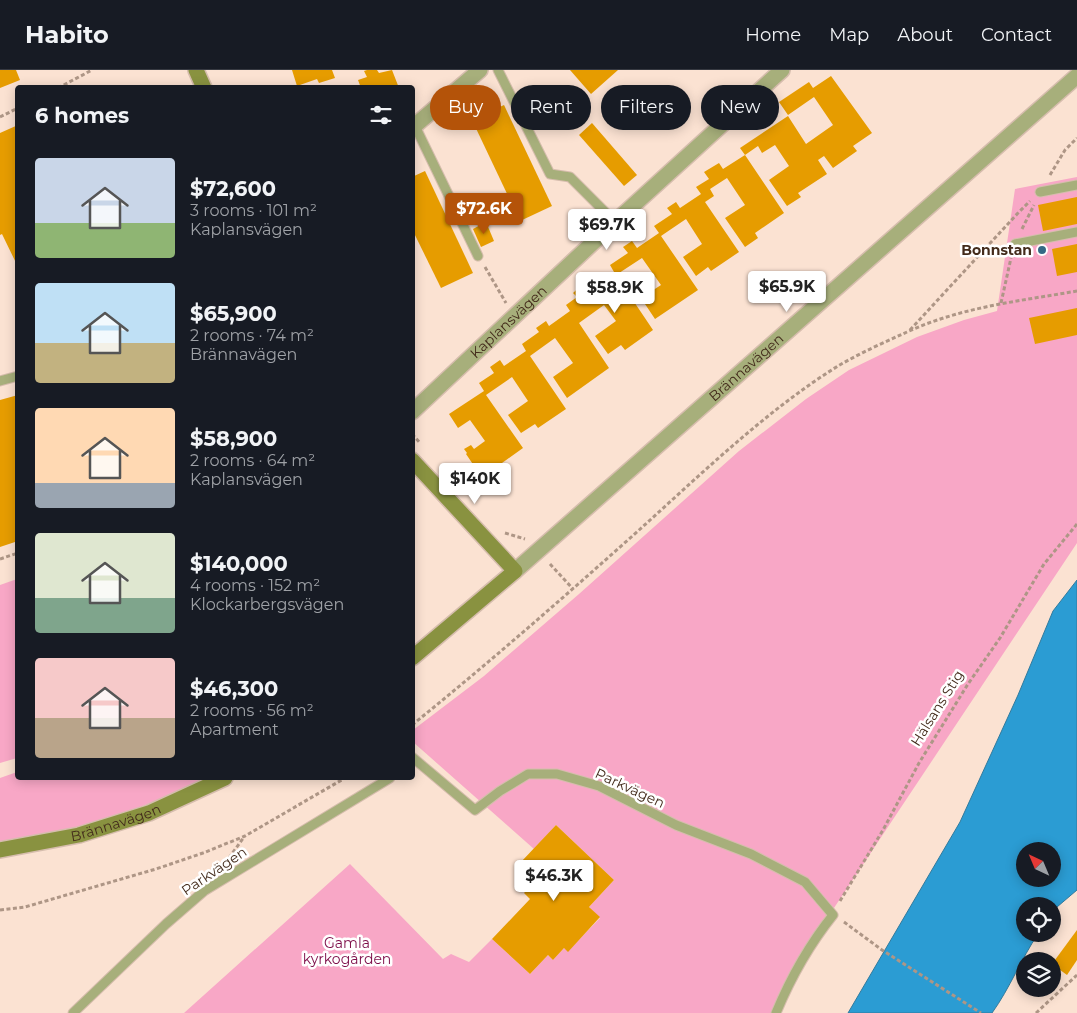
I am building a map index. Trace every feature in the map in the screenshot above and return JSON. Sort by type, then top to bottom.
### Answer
[{"type":"street","points":[[196,70],[203,85]]},
{"type":"street","points":[[415,126],[480,70]]},
{"type":"street","name":"Kaplansvägen","points":[[415,409],[615,222],[782,70]]},
{"type":"street","name":"Brännavägen","points":[[415,655],[538,551],[1077,76]]},
{"type":"street","points":[[415,463],[515,571]]},
{"type":"street","name":"Brännavägen","points":[[0,850],[79,835],[149,813],[221,780]]},
{"type":"lane","points":[[498,70],[550,174],[570,177],[615,222]]},
{"type":"lane","points":[[415,129],[478,256]]},
{"type":"lane","points":[[1040,192],[1077,185]]},
{"type":"lane","points":[[1015,244],[1077,232]]},
{"type":"lane","points":[[0,381],[15,377]]},
{"type":"lane","name":"Parkvägen","points":[[415,761],[475,810],[500,791],[528,774],[557,774],[599,786],[676,824],[751,854],[805,882],[833,914]]},
{"type":"lane","name":"Parkvägen","points":[[73,1013],[166,924],[204,891],[387,780]]},
{"type":"lane","points":[[776,1013],[788,984],[814,938],[833,914]]},
{"type":"path","points":[[64,85],[92,70]]},
{"type":"path","points":[[0,117],[15,110]]},
{"type":"path","points":[[909,331],[1018,213],[1040,192],[1065,150],[1077,138]]},
{"type":"path","points":[[478,256],[514,317]]},
{"type":"path","points":[[415,722],[477,672],[691,483],[798,394],[840,365],[909,331],[965,311],[1077,291]]},
{"type":"path","points":[[415,437],[425,448]]},
{"type":"path","name":"Hälsans Stig","points":[[833,914],[883,830],[919,763],[1000,638],[1044,564],[1077,524]]},
{"type":"path","points":[[500,532],[523,537],[573,589]]},
{"type":"path","points":[[0,559],[15,554]]},
{"type":"path","points":[[0,910],[25,907],[156,869],[203,853],[245,836],[342,780]]},
{"type":"path","points":[[833,914],[882,950],[981,1013]]},
{"type":"path","points":[[1036,1013],[1077,975]]},
{"type":"green space","name":"Gamla kyrkogården","points":[[1077,177],[1077,543],[814,938],[775,1013],[184,1013],[350,864],[443,959],[451,954],[469,962],[492,939],[530,974],[548,955],[553,960],[564,948],[568,951],[600,918],[589,907],[614,880],[556,825],[534,849],[415,744],[415,728],[484,676],[739,451],[806,399],[849,370],[917,337],[964,320],[997,311],[1015,189]]},
{"type":"green space","points":[[15,580],[15,759],[0,763],[0,585]]},
{"type":"green space","points":[[15,773],[15,780],[208,780],[199,785],[86,827],[0,845],[0,778]]},
{"type":"water","points":[[1077,580],[1077,890],[1061,904],[1061,897],[1016,897],[1016,942],[1033,942],[1027,952],[1016,952],[1016,972],[992,1013],[848,1013],[960,822],[1018,695],[1053,611]]},
{"type":"building","points":[[0,70],[16,70],[20,80],[0,88]]},
{"type":"building","points":[[292,70],[332,70],[335,78],[319,83],[317,79],[297,85]]},
{"type":"building","points":[[377,70],[379,73],[392,70],[398,85],[360,85],[358,80],[367,77],[364,71]]},
{"type":"building","points":[[570,70],[618,70],[591,94],[591,85],[583,85]]},
{"type":"building","points":[[831,76],[872,133],[853,146],[857,151],[833,168],[824,156],[818,160],[827,174],[798,193],[801,197],[787,206],[769,180],[789,166],[775,145],[762,153],[758,146],[745,155],[740,148],[767,130],[779,130],[779,122],[788,116],[806,144],[833,125],[814,97],[788,115],[779,102],[809,82],[813,88]]},
{"type":"building","points":[[504,105],[511,120],[511,130],[516,130],[552,206],[520,221],[477,130],[501,130],[501,106]]},
{"type":"building","points":[[591,124],[637,175],[624,186],[579,135],[584,130],[591,130]]},
{"type":"building","points":[[15,126],[15,261],[2,234],[0,235],[0,133]]},
{"type":"building","points":[[745,155],[784,213],[755,233],[758,238],[745,247],[725,218],[745,205],[727,178],[710,189],[714,196],[705,202],[739,252],[711,271],[708,267],[696,276],[683,257],[702,244],[686,219],[661,236],[698,290],[655,319],[641,298],[661,285],[642,258],[616,275],[653,330],[625,350],[621,345],[608,354],[595,336],[616,321],[604,305],[579,323],[609,368],[567,398],[553,377],[573,363],[555,338],[530,356],[566,409],[538,428],[535,424],[521,433],[508,415],[528,401],[512,377],[486,395],[523,448],[495,468],[500,476],[487,485],[464,449],[471,445],[474,449],[485,441],[470,420],[458,428],[449,414],[484,391],[479,383],[494,373],[490,367],[500,360],[504,366],[526,351],[522,344],[539,332],[536,328],[546,321],[549,326],[570,311],[566,305],[577,297],[573,293],[587,280],[593,287],[614,272],[610,265],[628,253],[623,247],[632,241],[637,248],[659,233],[654,226],[672,214],[667,208],[676,202],[680,208],[701,194],[696,187],[709,179],[704,172],[719,163],[723,169]]},
{"type":"building","points":[[425,171],[473,273],[441,288],[415,235],[415,176]]},
{"type":"building","points":[[1077,197],[1077,224],[1043,231],[1038,205]]},
{"type":"building","points":[[486,222],[494,241],[481,247],[473,229]]},
{"type":"building","points":[[1077,244],[1077,272],[1057,276],[1052,249]]},
{"type":"building","points":[[1077,308],[1077,335],[1035,344],[1029,318]]},
{"type":"building","points":[[15,396],[15,542],[0,547],[0,400]]},
{"type":"building","points":[[556,825],[614,880],[589,907],[600,917],[568,952],[564,948],[553,960],[548,955],[530,974],[492,939],[530,899],[524,893],[538,878],[521,862]]},
{"type":"building","points":[[1077,930],[1077,960],[1067,975],[1061,971],[1061,952]]},
{"type":"place","name":"Bonnstan","points":[[1042,250]]}]
